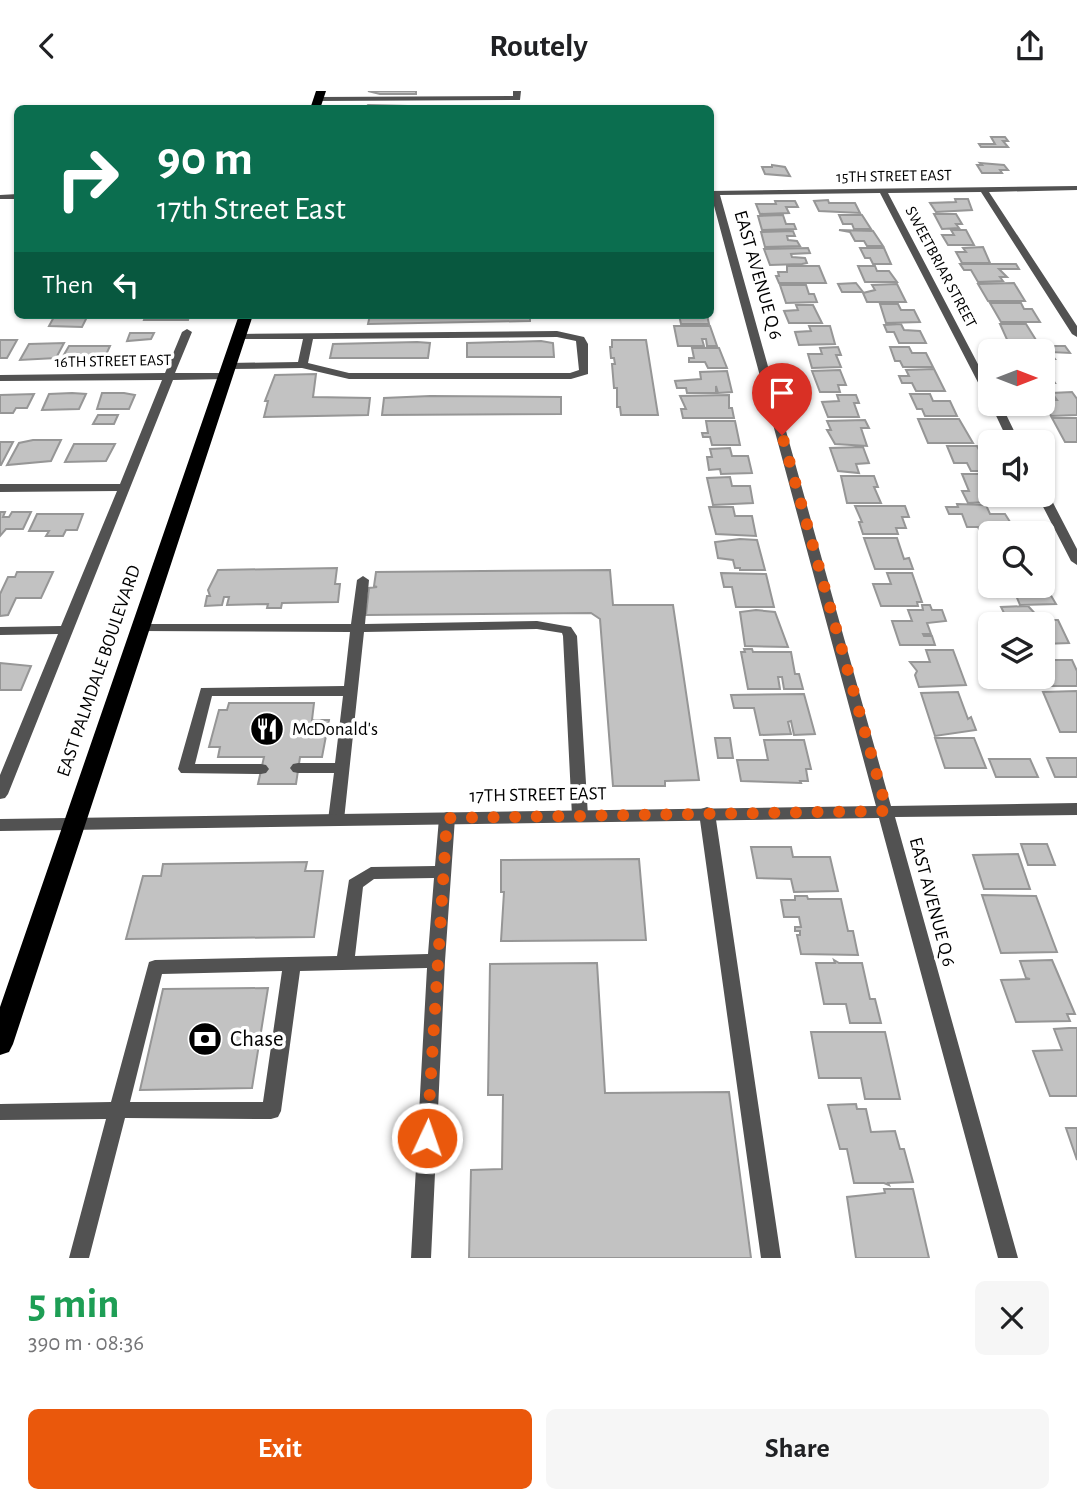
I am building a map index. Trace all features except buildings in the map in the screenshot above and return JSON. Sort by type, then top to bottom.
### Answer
[{"type":"highway","name":"EAST PALMDALE BOULEVARD","points":[[0,1044],[72,823],[245,319]]},
{"type":"street","points":[[318,100],[362,95],[517,99],[517,91]]},
{"type":"street","name":"15TH STREET EAST","points":[[714,193],[1077,188]]},
{"type":"street","points":[[983,189],[1077,334]]},
{"type":"street","name":"SWEETBRIAR STREET","points":[[882,190],[978,373]]},
{"type":"street","name":"EAST AVENUE Q 6","points":[[714,197],[887,811],[1008,1258]]},
{"type":"street","name":"EAST PALMDALE BOULEVARD","points":[[0,794],[187,333]]},
{"type":"street","name":"16TH STREET EAST","points":[[0,378],[169,376],[302,365],[349,376],[571,376],[584,372],[583,344],[580,339],[557,334],[309,336]]},
{"type":"street","points":[[239,337],[309,336],[302,365]]},
{"type":"street","points":[[0,488],[124,487]]},
{"type":"street","points":[[1049,507],[1077,561]]},
{"type":"street","points":[[336,820],[363,580]]},
{"type":"street","points":[[140,627],[537,625],[566,630],[570,636],[580,815]]},
{"type":"street","points":[[0,631],[66,630]]},
{"type":"street","points":[[261,769],[186,769],[206,691],[351,691]]},
{"type":"street","points":[[298,768],[342,768]]},
{"type":"street","name":"17TH STREET EAST","points":[[0,825],[1077,809]]},
{"type":"street","points":[[708,813],[771,1258]]},
{"type":"street","points":[[421,1258],[436,961],[447,818]]},
{"type":"street","points":[[345,963],[355,884],[371,873],[443,872]]},
{"type":"street","points":[[79,1258],[155,968],[436,961]]},
{"type":"street","points":[[0,1112],[271,1111],[292,964]]},
{"type":"place","name":"McDonald's","points":[[267,729]]},
{"type":"place","name":"Chase","points":[[205,1039]]},
{"type":"route","points":[[427,1138],[447,818],[887,811],[782,435]]}]
